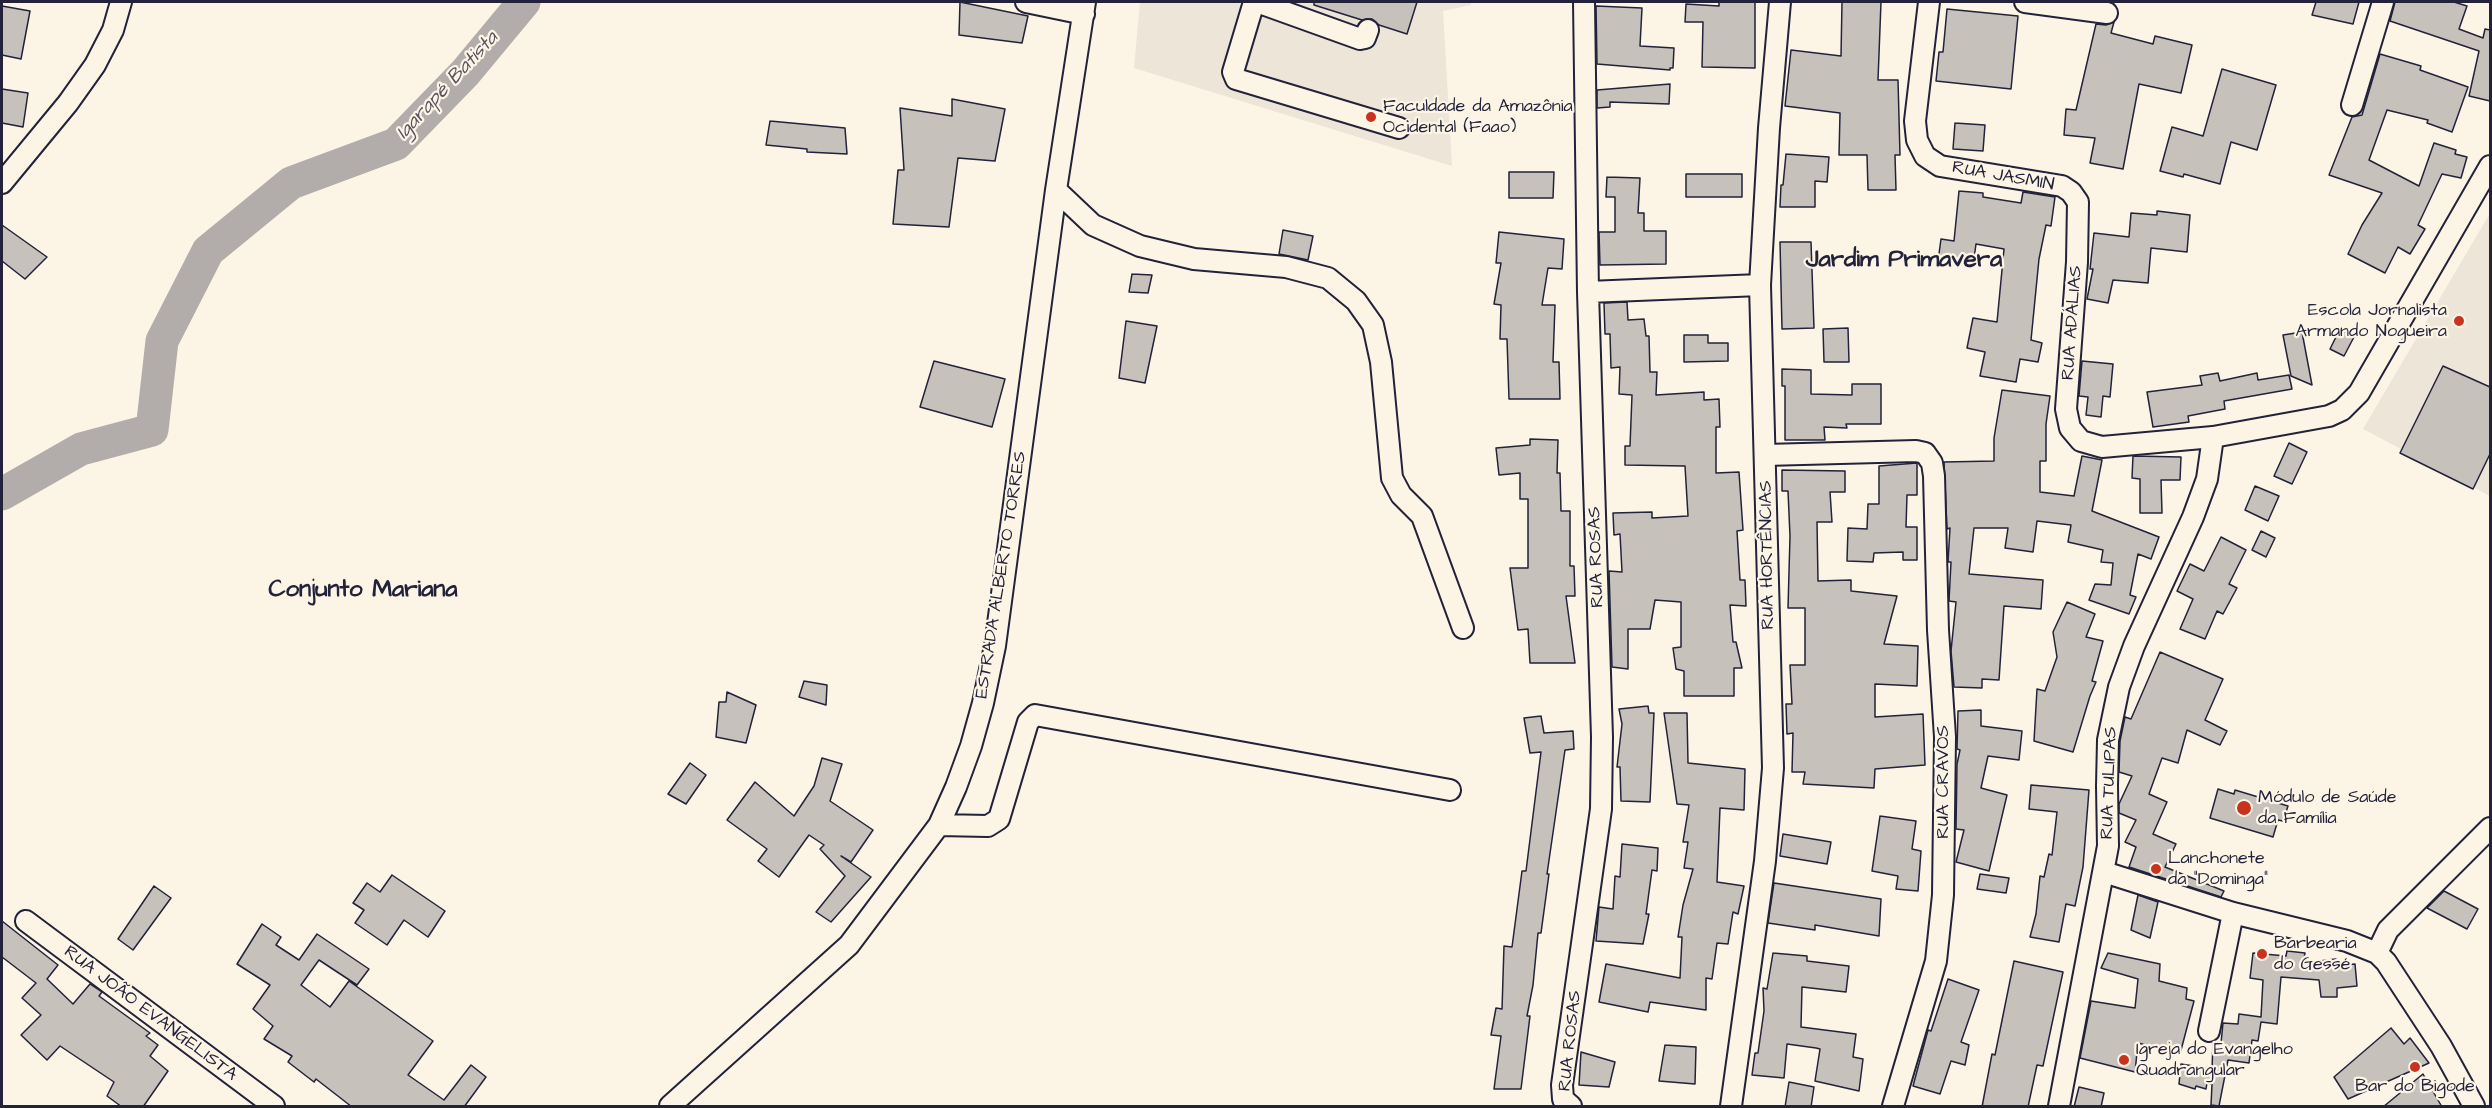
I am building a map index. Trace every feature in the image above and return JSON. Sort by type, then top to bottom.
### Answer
[{"type":"street","points":[[2,183],[68,103],[95,65],[113,30],[116,2]]},
{"type":"street","points":[[1030,2],[1085,8]]},
{"type":"street","points":[[1368,30],[1365,38],[1359,39],[1255,2],[1233,72],[1236,79],[1399,128]]},
{"type":"street","name":"RUA ROSAS","points":[[1571,1107],[1563,1099],[1562,1085],[1601,799],[1602,737],[1588,292],[1584,2]]},
{"type":"street","name":"RUA HORTÊNCIAS","points":[[1731,1107],[1765,861],[1773,768],[1760,285],[1769,128],[1780,2]]},
{"type":"street","name":"RUA JASMIN","points":[[1929,2],[1915,121],[1917,140],[1925,156],[1940,166],[2062,186],[2072,192],[2078,202]]},
{"type":"street","points":[[2025,2],[2108,13]]},
{"type":"street","points":[[2352,105],[2383,2]]},
{"type":"street","name":"ESTRADA ALBERTO TORRES","points":[[670,1107],[849,945],[939,825],[971,746],[995,646],[1056,190],[1085,8]]},
{"type":"street","points":[[2213,437],[2329,416],[2342,410],[2359,393],[2490,166]]},
{"type":"street","points":[[1056,190],[1093,225],[1140,246],[1194,259],[1286,267],[1329,278],[1356,301],[1373,325],[1381,363],[1392,478],[1401,495],[1422,516],[1463,628]]},
{"type":"street","name":"RUA ADÁLIAS","points":[[2078,202],[2078,262],[2066,409],[2070,428],[2081,441],[2102,447],[2213,437]]},
{"type":"street","points":[[1588,292],[1760,285]]},
{"type":"street","name":"RUA TULIPAS","points":[[2059,1107],[2104,872],[2109,829],[2107,786],[2109,740],[2119,687],[2134,646],[2193,517],[2207,479],[2213,437]]},
{"type":"street","name":"RUA CRAVOS","points":[[1765,455],[1916,451],[1925,453],[1932,463],[1938,630],[1945,737],[1943,896],[1936,962],[1893,1107]]},
{"type":"street","points":[[939,825],[988,826],[999,819],[1028,722],[1035,715],[1449,790]]},
{"type":"street","points":[[2377,953],[2388,930],[2490,828]]},
{"type":"street","points":[[2104,872],[2233,913],[2347,941],[2377,953],[2386,962],[2440,1046],[2474,1107]]},
{"type":"street","points":[[2209,1031],[2233,913]]},
{"type":"street","name":"RUA JOÃO EVANGELISTA","points":[[26,921],[274,1107]]},
{"type":"shaded area","name":"Faculdade da Amazônia Ocidental (Faao)","points":[[1140,2],[1471,2],[1471,5],[1443,11],[1452,166],[1134,68]]},
{"type":"shaded area","name":"Escola Jornalista Armando Nogueira","points":[[2490,213],[2490,496],[2363,429]]},
{"type":"building","points":[[960,2],[1028,16],[1022,43],[959,35]]},
{"type":"building","points":[[1314,2],[1417,2],[1407,34],[1379,25],[1372,19],[1362,20],[1314,5]]},
{"type":"building","points":[[1719,2],[1755,2],[1755,68],[1702,67],[1703,22],[1685,22],[1686,4],[1719,6]]},
{"type":"building","points":[[1842,2],[1881,2],[1878,80],[1898,80],[1900,155],[1895,155],[1896,190],[1868,190],[1867,155],[1839,155],[1840,113],[1785,106],[1791,50],[1841,56]]},
{"type":"building","points":[[2316,2],[2359,2],[2353,24],[2312,15]]},
{"type":"building","points":[[2395,2],[2454,2],[2467,6],[2459,29],[2483,38],[2485,29],[2490,30],[2490,101],[2469,96],[2479,51],[2390,21]]},
{"type":"building","points":[[2,6],[30,11],[21,59],[2,55]]},
{"type":"building","points":[[1596,6],[1642,8],[1640,46],[1674,48],[1673,68],[1670,70],[1597,64]]},
{"type":"building","points":[[1947,9],[2018,16],[2011,89],[1936,81],[1939,52],[1943,52]]},
{"type":"building","points":[[2114,22],[2111,33],[2153,44],[2155,36],[2192,45],[2181,93],[2139,84],[2123,169],[2090,163],[2095,138],[2064,135],[2066,109],[2076,110],[2096,24],[2106,25]]},
{"type":"building","points":[[2380,54],[2421,66],[2420,70],[2468,87],[2452,132],[2427,123],[2428,120],[2387,110],[2369,160],[2419,186],[2434,143],[2456,150],[2455,154],[2467,157],[2461,178],[2442,174],[2418,225],[2425,229],[2410,254],[2398,247],[2385,273],[2348,254],[2362,225],[2382,193],[2329,175],[2352,117],[2362,115]]},
{"type":"building","points":[[2222,69],[2276,85],[2257,150],[2231,142],[2220,184],[2184,174],[2183,177],[2160,171],[2172,127],[2203,136]]},
{"type":"building","points":[[1670,84],[1669,104],[1610,102],[1610,107],[1597,108],[1597,90]]},
{"type":"building","points":[[2,89],[28,93],[23,127],[2,123]]},
{"type":"building","points":[[952,99],[1005,109],[995,161],[958,158],[949,227],[893,224],[898,170],[904,170],[900,108],[952,116]]},
{"type":"building","points":[[770,121],[845,128],[847,154],[807,152],[807,149],[766,145]]},
{"type":"building","points":[[1955,123],[1985,125],[1983,151],[1953,149]]},
{"type":"building","points":[[1786,154],[1829,157],[1827,182],[1815,181],[1815,207],[1780,207]]},
{"type":"building","points":[[1509,172],[1554,172],[1553,198],[1509,198]]},
{"type":"building","points":[[1686,174],[1742,174],[1742,197],[1686,197]]},
{"type":"building","points":[[1607,177],[1640,178],[1638,213],[1644,213],[1644,231],[1666,231],[1666,264],[1600,265],[1599,232],[1615,232],[1615,197],[1606,197]]},
{"type":"building","points":[[1959,191],[1983,193],[1983,197],[2021,203],[2023,192],[2055,197],[2051,226],[2046,225],[2039,259],[2031,340],[2042,343],[2038,362],[2020,359],[2016,382],[1980,376],[1985,352],[1967,348],[1973,318],[1997,322],[2004,249],[1976,244],[1973,266],[1938,261],[1941,239],[1954,241]]},
{"type":"building","points":[[2157,211],[2190,215],[2187,252],[2151,248],[2148,283],[2113,280],[2108,303],[2087,299],[2093,269],[2090,269],[2094,233],[2129,237],[2131,213],[2157,215]]},
{"type":"building","points":[[2,225],[47,257],[25,279],[2,261]]},
{"type":"building","points":[[1283,230],[1313,236],[1308,260],[1279,254]]},
{"type":"building","points":[[1499,232],[1564,239],[1562,269],[1548,268],[1542,305],[1555,305],[1553,362],[1559,362],[1560,399],[1509,399],[1507,339],[1500,339],[1501,305],[1494,304],[1501,263],[1496,263]]},
{"type":"building","points":[[1780,242],[1811,242],[1814,328],[1782,329]]},
{"type":"building","points":[[1132,274],[1152,275],[1148,293],[1129,292]]},
{"type":"building","points":[[1627,302],[1628,320],[1644,319],[1646,336],[1649,336],[1650,372],[1657,372],[1656,395],[1704,392],[1704,400],[1719,399],[1720,427],[1716,427],[1716,473],[1739,472],[1743,530],[1737,531],[1740,580],[1745,580],[1746,606],[1730,605],[1733,642],[1736,642],[1742,668],[1734,668],[1734,696],[1684,696],[1684,671],[1676,669],[1673,648],[1681,647],[1681,602],[1655,600],[1650,629],[1628,629],[1628,669],[1612,667],[1609,571],[1622,572],[1620,534],[1614,535],[1613,513],[1652,512],[1652,518],[1688,516],[1685,466],[1625,465],[1625,446],[1630,446],[1632,395],[1619,394],[1620,367],[1611,368],[1610,334],[1605,334],[1604,303]]},
{"type":"building","points":[[1126,321],[1157,326],[1145,383],[1119,378]]},
{"type":"building","points":[[1848,328],[1849,362],[1824,362],[1823,329]]},
{"type":"building","points":[[2340,329],[2354,337],[2344,356],[2330,349]]},
{"type":"building","points":[[2302,332],[2312,385],[2291,376],[2283,335]]},
{"type":"building","points":[[1684,335],[1708,335],[1708,343],[1728,343],[1728,361],[1684,362]]},
{"type":"building","points":[[934,361],[1005,379],[992,427],[920,407]]},
{"type":"building","points":[[2082,361],[2113,364],[2110,397],[2103,396],[2101,417],[2086,415],[2088,397],[2079,396]]},
{"type":"building","points":[[2443,366],[2490,387],[2490,454],[2473,489],[2400,453]]},
{"type":"building","points":[[1782,369],[1811,370],[1811,394],[1852,395],[1852,384],[1881,384],[1881,424],[1846,424],[1847,428],[1824,427],[1825,440],[1785,440],[1785,386],[1782,386]]},
{"type":"building","points":[[2218,373],[2220,381],[2257,373],[2258,380],[2289,375],[2292,389],[2224,401],[2225,409],[2188,416],[2189,422],[2153,427],[2147,392],[2202,385],[2200,376]]},
{"type":"building","points":[[2002,390],[2050,396],[2046,424],[2046,461],[2040,461],[2040,492],[2074,496],[2082,456],[2102,460],[2092,511],[2159,537],[2151,559],[2138,554],[2130,595],[2136,597],[2129,614],[2089,600],[2095,584],[2111,585],[2113,563],[2101,562],[2103,550],[2068,542],[2071,525],[2037,521],[2033,552],[2005,548],[2008,528],[1974,528],[1969,574],[2043,580],[2041,609],[2004,606],[1999,680],[1982,679],[1982,688],[1954,687],[1951,651],[1956,602],[1949,601],[1950,528],[1947,529],[1944,462],[1994,461],[1994,438]]},
{"type":"building","points":[[1530,439],[1558,440],[1557,473],[1560,473],[1561,511],[1570,511],[1570,566],[1574,566],[1575,596],[1566,596],[1575,663],[1530,663],[1528,629],[1518,630],[1510,568],[1528,568],[1528,499],[1520,499],[1520,473],[1499,475],[1496,448],[1530,445]]},
{"type":"building","points":[[2289,443],[2307,452],[2292,484],[2274,476]]},
{"type":"building","points":[[2133,456],[2181,457],[2180,480],[2161,480],[2162,513],[2140,513],[2140,479],[2132,478]]},
{"type":"building","points":[[1917,463],[1917,495],[1907,495],[1906,527],[1917,527],[1917,560],[1903,560],[1903,552],[1874,553],[1873,562],[1847,561],[1848,528],[1867,529],[1868,504],[1879,504],[1879,466]]},
{"type":"building","points":[[1782,470],[1845,471],[1845,492],[1830,492],[1832,522],[1817,522],[1818,581],[1851,580],[1851,591],[1897,596],[1884,644],[1918,646],[1917,686],[1875,684],[1875,717],[1923,714],[1925,765],[1875,769],[1874,788],[1803,784],[1805,772],[1792,772],[1793,733],[1787,734],[1786,704],[1792,704],[1790,665],[1805,665],[1805,608],[1788,608],[1790,536],[1788,491],[1782,491]]},
{"type":"building","points":[[2255,486],[2279,496],[2268,521],[2245,510]]},
{"type":"building","points":[[2261,531],[2275,538],[2266,557],[2252,550]]},
{"type":"building","points":[[2221,537],[2246,550],[2229,584],[2237,588],[2223,614],[2217,611],[2205,639],[2180,629],[2193,599],[2177,591],[2190,564],[2204,571]]},
{"type":"building","points":[[2067,602],[2095,614],[2086,637],[2103,641],[2092,681],[2096,682],[2073,752],[2034,741],[2037,689],[2045,691],[2057,657],[2053,632]]},
{"type":"building","points":[[2160,652],[2223,679],[2205,720],[2227,731],[2220,745],[2187,730],[2178,763],[2162,758],[2149,794],[2167,802],[2153,834],[2176,844],[2165,867],[2224,891],[2221,897],[2129,867],[2136,847],[2125,842],[2136,820],[2119,813],[2119,804],[2132,776],[2119,772],[2120,741],[2125,717],[2131,719]]},
{"type":"building","points":[[804,681],[827,685],[826,705],[799,697]]},
{"type":"building","points":[[727,692],[756,705],[746,743],[716,737],[719,702],[726,702]]},
{"type":"building","points":[[1648,706],[1649,713],[1654,713],[1650,802],[1621,801],[1620,767],[1617,767],[1622,724],[1619,709]]},
{"type":"building","points":[[1981,710],[1981,726],[2022,731],[2019,760],[1988,756],[1981,788],[2007,795],[1989,871],[1956,862],[1964,830],[1956,829],[1957,764],[1960,750],[1957,749],[1958,711]]},
{"type":"building","points":[[1664,713],[1687,713],[1688,763],[1745,769],[1744,810],[1720,808],[1717,882],[1744,886],[1738,914],[1733,912],[1728,944],[1717,943],[1712,979],[1706,978],[1706,1010],[1650,1002],[1648,1012],[1599,1002],[1606,964],[1680,978],[1682,937],[1678,937],[1683,905],[1693,869],[1684,868],[1688,842],[1683,842],[1689,805],[1677,804]]},
{"type":"building","points":[[1541,716],[1544,733],[1573,731],[1574,749],[1565,750],[1541,933],[1538,933],[1533,985],[1527,1016],[1530,1016],[1521,1089],[1494,1089],[1501,1036],[1491,1035],[1496,1008],[1502,1009],[1504,946],[1512,947],[1522,871],[1526,871],[1541,752],[1530,753],[1524,718]]},
{"type":"building","points":[[822,758],[842,764],[830,801],[873,830],[851,862],[841,856],[871,877],[831,922],[816,912],[845,876],[820,849],[824,845],[809,835],[779,877],[758,861],[767,849],[727,820],[755,782],[794,816],[814,786]]},
{"type":"building","points":[[690,763],[706,775],[686,804],[668,794]]},
{"type":"building","points":[[2031,785],[2089,790],[2083,867],[2075,906],[2066,904],[2059,942],[2030,937],[2036,914],[2040,876],[2044,877],[2049,854],[2052,855],[2057,812],[2029,809]]},
{"type":"building","points":[[2218,789],[2234,794],[2235,790],[2288,806],[2283,821],[2278,820],[2273,837],[2210,818]]},
{"type":"building","points":[[1880,816],[1916,821],[1912,849],[1921,851],[1918,891],[1896,889],[1898,876],[1872,871]]},
{"type":"building","points":[[1783,834],[1831,842],[1827,864],[1780,856]]},
{"type":"building","points":[[1622,844],[1658,848],[1657,871],[1652,870],[1646,914],[1649,914],[1643,944],[1596,941],[1599,907],[1613,909],[1615,876],[1620,877]]},
{"type":"building","points":[[1980,874],[2009,878],[2006,893],[1977,889]]},
{"type":"building","points":[[392,875],[445,911],[428,937],[404,920],[387,945],[355,923],[364,910],[353,903],[367,883],[380,892]]},
{"type":"building","points":[[1774,883],[1881,899],[1879,936],[1815,925],[1815,930],[1768,923]]},
{"type":"building","points":[[154,886],[171,898],[133,950],[118,939]]},
{"type":"building","points":[[2444,891],[2478,909],[2467,929],[2427,908]]},
{"type":"building","points":[[2138,895],[2158,902],[2150,938],[2131,930]]},
{"type":"building","points":[[2,921],[58,965],[47,979],[73,1004],[90,984],[102,992],[99,996],[150,1033],[146,1036],[158,1045],[150,1056],[168,1071],[143,1107],[122,1107],[107,1096],[114,1082],[60,1046],[47,1060],[21,1035],[41,1015],[22,998],[36,983],[2,957]]},
{"type":"building","points":[[262,924],[281,937],[276,945],[299,960],[317,934],[369,969],[357,985],[319,960],[301,985],[330,1007],[349,981],[433,1041],[408,1075],[444,1100],[471,1065],[486,1077],[464,1107],[352,1107],[316,1079],[314,1082],[288,1062],[292,1056],[264,1039],[273,1026],[253,1009],[270,985],[237,964]]},
{"type":"building","points":[[2287,951],[2305,953],[2303,963],[2336,959],[2336,966],[2355,964],[2357,986],[2337,988],[2337,997],[2321,997],[2319,980],[2281,977],[2277,1024],[2261,1022],[2258,1041],[2252,1040],[2249,1063],[2228,1060],[2219,1106],[2211,1105],[2212,1084],[2207,1083],[2206,1089],[2196,1086],[2195,1089],[2179,1084],[2181,1064],[2212,1069],[2213,1042],[2221,1043],[2223,1023],[2238,1024],[2239,1014],[2261,1017],[2263,980],[2250,978],[2253,953],[2286,956]]},
{"type":"building","points":[[1773,953],[1807,956],[1807,961],[1849,966],[1846,992],[1802,987],[1801,1027],[1856,1034],[1853,1057],[1863,1059],[1859,1091],[1815,1081],[1820,1049],[1816,1048],[1787,1044],[1784,1078],[1752,1075],[1755,1053],[1758,1053],[1764,1011],[1763,988],[1767,989]]},
{"type":"building","points":[[2108,953],[2160,964],[2159,981],[2187,988],[2186,999],[2194,1001],[2180,1054],[2138,1043],[2135,1072],[2080,1058],[2091,1001],[2135,1008],[2138,979],[2101,968]]},
{"type":"building","points":[[2014,961],[2063,972],[2043,1066],[2037,1065],[2028,1107],[1982,1107],[1992,1054],[1995,1055]]},
{"type":"building","points":[[1948,979],[1979,990],[1961,1042],[1969,1045],[1965,1065],[1951,1061],[1940,1094],[1913,1086],[1928,1030],[1931,1031]]},
{"type":"building","points":[[2391,1028],[2404,1044],[2410,1038],[2429,1063],[2348,1099],[2334,1077]]},
{"type":"building","points":[[1665,1045],[1696,1047],[1695,1084],[1659,1081]]},
{"type":"building","points":[[1581,1052],[1615,1062],[1609,1087],[1579,1085]]},
{"type":"building","points":[[2423,1074],[2442,1107],[2383,1107]]},
{"type":"building","points":[[1789,1082],[1814,1087],[1811,1107],[1785,1107]]},
{"type":"building","points":[[2079,1087],[2104,1093],[2101,1107],[2074,1107]]},
{"type":"waterway","name":"Igarapé Batista","points":[[2,494],[81,449],[152,430],[162,341],[208,251],[291,183],[396,144],[465,73],[524,2]]},
{"type":"place","name":"Faculdade da Amazônia Ocidental (Faao)","points":[[1371,117]]},
{"type":"place","name":"Escola Jornalista Armando Nogueira","points":[[2459,321]]},
{"type":"place","name":"Módulo de Saúde da Família","points":[[2244,808]]},
{"type":"place","name":"Lanchonete da \"Dominga\"","points":[[2156,869]]},
{"type":"place","name":"Barbearia do Gessé","points":[[2262,954]]},
{"type":"place","name":"Igreja do Evangelho Quadrangular","points":[[2124,1060]]},
{"type":"place","name":"Bar do Bigode","points":[[2415,1067]]},
{"type":"district","name":"Jardim Primavera","points":[[1904,261]]},
{"type":"district","name":"Conjunto Mariana","points":[[363,591]]}]
